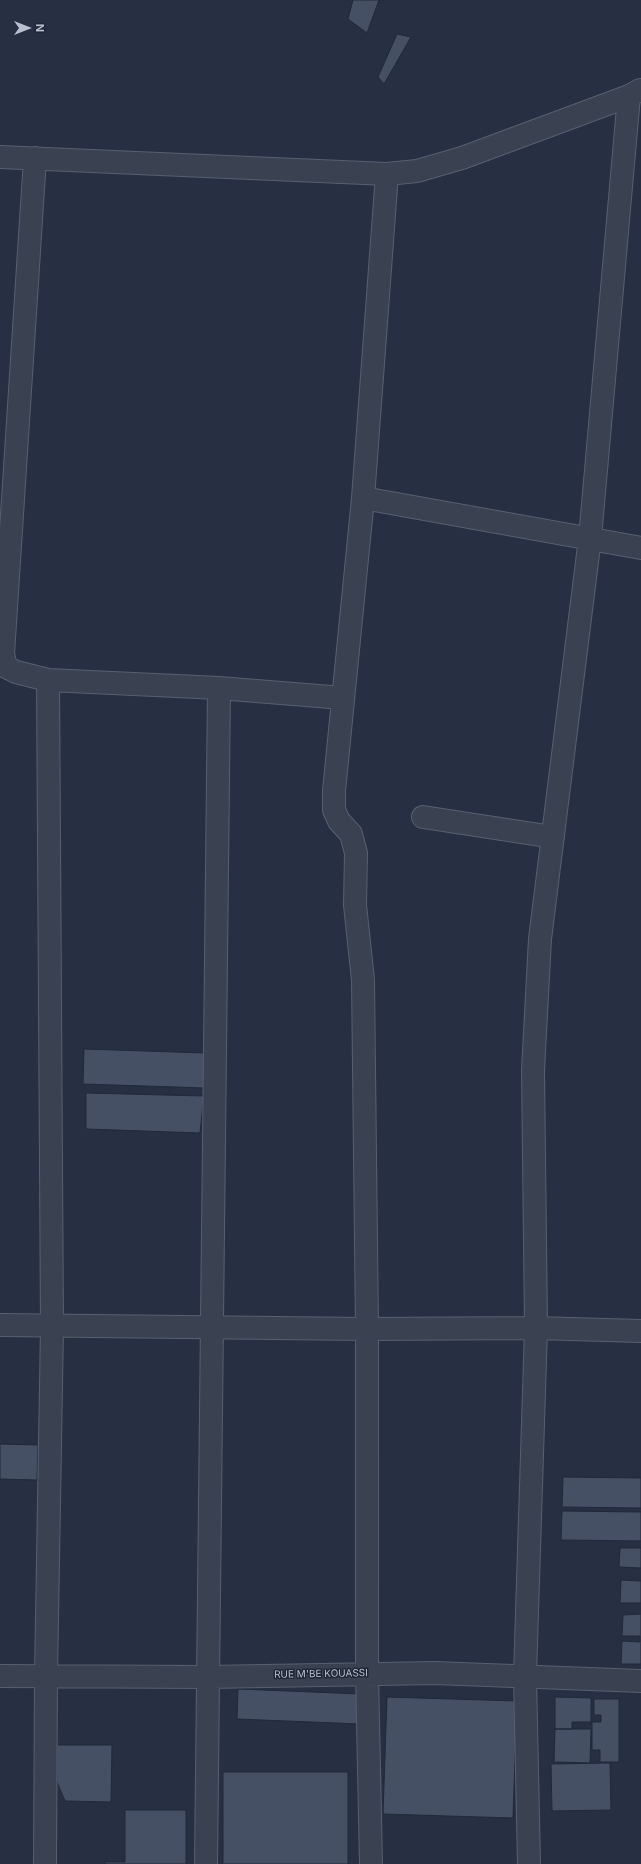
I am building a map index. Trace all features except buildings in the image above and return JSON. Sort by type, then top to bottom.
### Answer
[{"type":"street","points":[[0,156],[387,174],[417,171],[462,158],[635,92],[590,538],[540,939],[533,1070],[536,1328],[525,1676],[528,1864]]},
{"type":"street","points":[[35,158],[3,654],[6,666],[16,672],[48,680],[219,688],[343,698]]},
{"type":"street","points":[[371,1864],[367,1673],[367,1329],[363,980],[355,905],[356,853],[351,834],[339,821],[334,810],[334,791],[363,498],[387,174]]},
{"type":"street","points":[[363,498],[641,548]]},
{"type":"street","points":[[45,1864],[46,1677],[52,1326],[48,680]]},
{"type":"street","points":[[206,1864],[219,688]]},
{"type":"street","points":[[423,817],[553,837]]},
{"type":"street","points":[[0,1325],[367,1329],[536,1328],[641,1331]]},
{"type":"street","name":"RUE M'BE KOUASSI","points":[[0,1676],[208,1677],[435,1673],[641,1681]]}]
